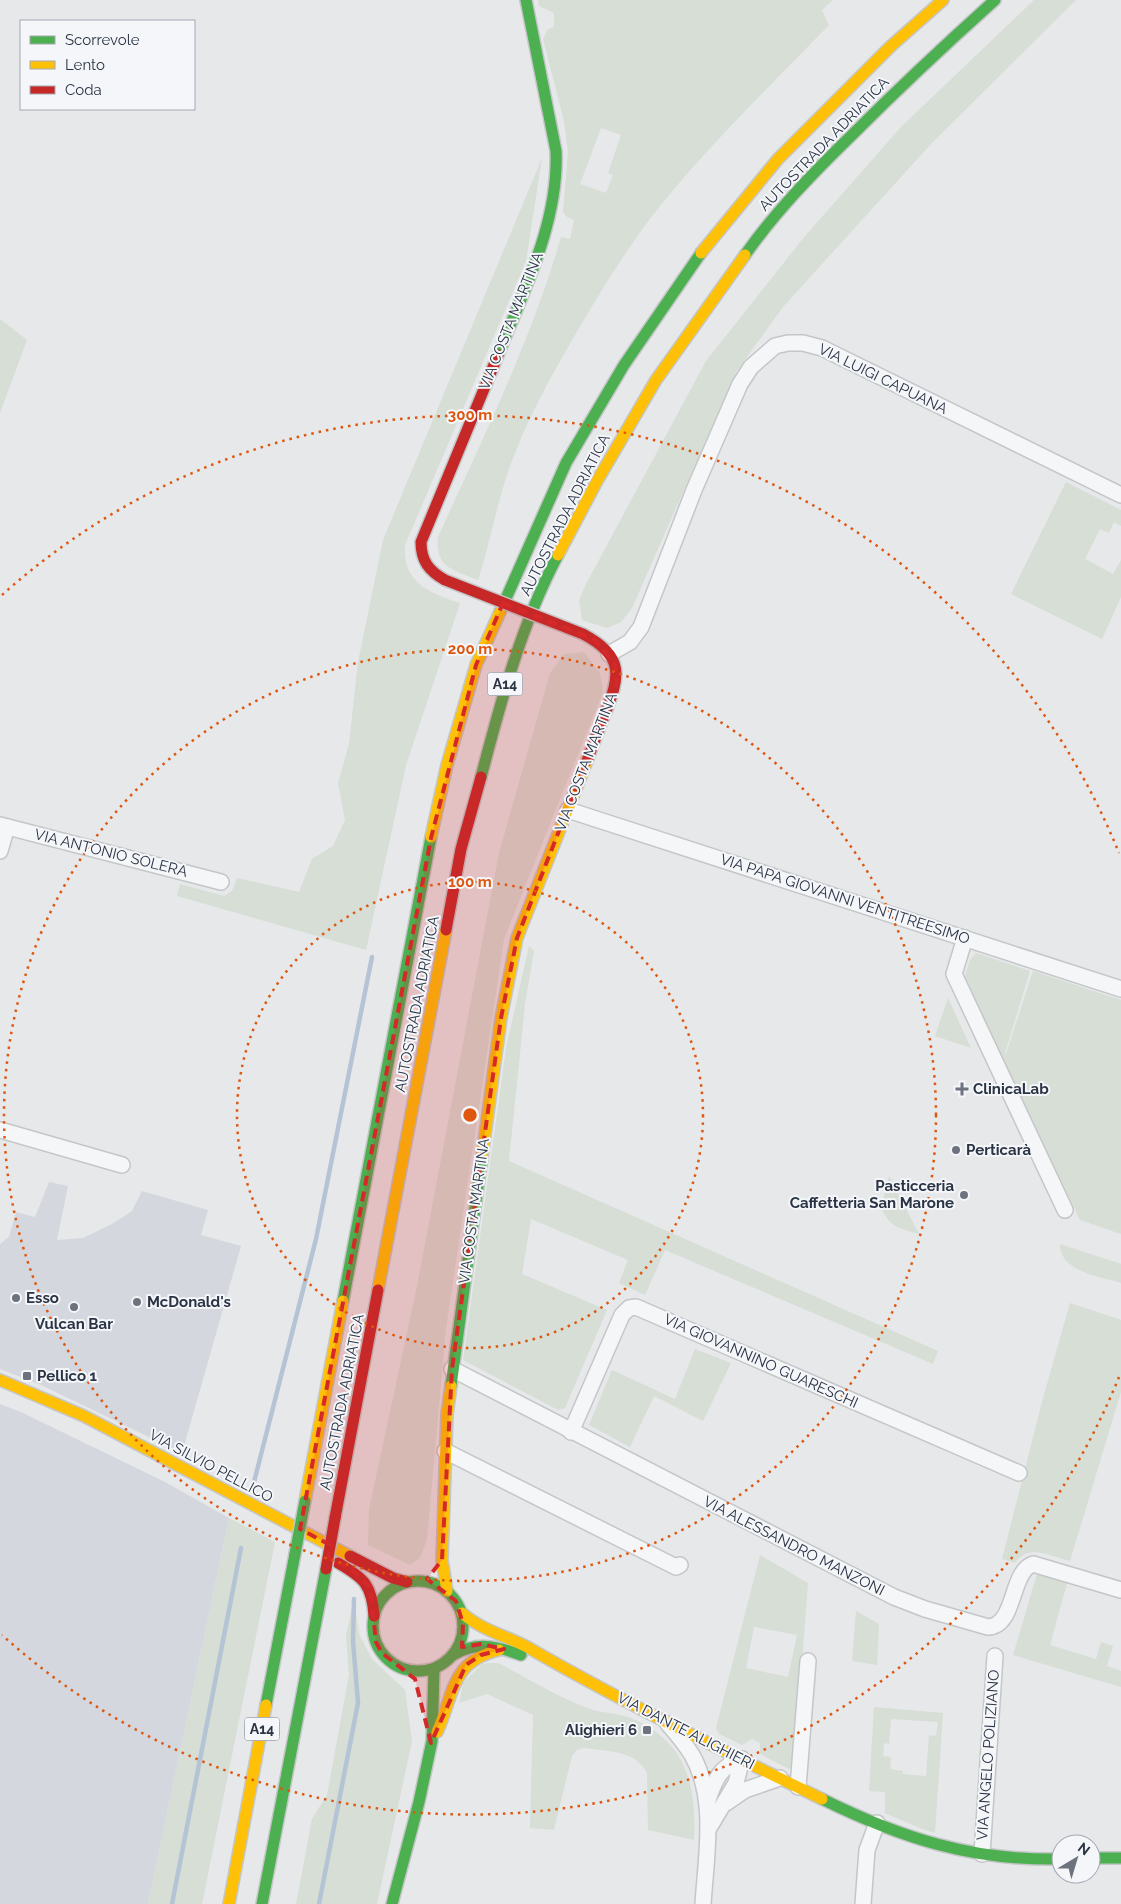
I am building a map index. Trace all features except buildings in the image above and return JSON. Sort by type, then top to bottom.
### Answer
[{"type":"main road","name":"VIA COSTA MARTINA","points":[[447,1591],[442,1560],[445,1451],[452,1369],[501,1018],[517,938],[615,691],[617,673],[609,654],[601,645],[583,634],[445,580],[435,575],[422,560],[421,542],[532,272],[546,230],[555,188],[557,162],[554,138],[526,0]]},
{"type":"main road","name":"AUTOSTRADA ADRIATICA","points":[[228,1904],[431,838],[447,765],[476,665],[566,463],[624,365],[690,267],[778,159],[891,46],[943,0]]},
{"type":"main road","name":"AUTOSTRADA ADRIATICA","points":[[262,1904],[462,849],[512,662],[546,577],[597,481],[656,380],[718,289],[760,233],[818,168],[908,79],[995,0]]},
{"type":"main road","name":"VIA SILVIO PELLICO","points":[[0,1380],[84,1416],[393,1578],[407,1582]]},
{"type":"main road","name":"VIA SILVIO PELLICO","points":[[0,1390],[80,1425],[353,1571],[370,1587],[374,1595],[374,1616]]},
{"type":"main road","points":[[422,1581],[430,1575],[442,1560]]},
{"type":"main road","points":[[404,1669],[419,1671],[434,1668],[453,1655],[463,1634],[462,1613],[456,1601],[447,1591],[436,1585],[422,1581],[407,1582],[396,1587],[386,1594],[374,1616],[373,1629],[379,1648],[392,1663],[404,1669],[414,1679]]},
{"type":"main road","name":"VIA DANTE ALIGHIERI","points":[[462,1613],[476,1624],[511,1638],[574,1675],[798,1787],[877,1824],[916,1839],[982,1854],[1051,1858]]},
{"type":"main road","name":"VIA DANTE ALIGHIERI","points":[[453,1655],[474,1644],[504,1649],[574,1675]]},
{"type":"main road","points":[[431,1743],[442,1721],[460,1673],[474,1658],[488,1652],[504,1649]]},
{"type":"main road","points":[[392,1904],[407,1839],[422,1791],[431,1743],[434,1668]]},
{"type":"main road","points":[[421,1696],[431,1743]]},
{"type":"main road","points":[[1101,1858],[1121,1858]]},
{"type":"street","name":"VIA LUIGI CAPUANA","points":[[609,654],[630,642],[641,627],[694,490],[740,384],[751,367],[775,346],[788,342],[803,343],[822,348],[1121,495]]},
{"type":"street","name":"VIA PAPA GIOVANNI VENTITREESIMO","points":[[568,810],[1121,989]]},
{"type":"street","points":[[0,851],[4,826]]},
{"type":"street","name":"VIA ANTONIO SOLERA","points":[[4,826],[222,882]]},
{"type":"street","points":[[965,938],[954,974],[1065,1210]]},
{"type":"street","points":[[0,1130],[122,1165]]},
{"type":"street","name":"VIA GIOVANNINO GUARESCHI","points":[[571,1432],[622,1315],[630,1308],[636,1307],[1019,1474]]},
{"type":"street","name":"VIA ALESSANDRO MANZONI","points":[[452,1369],[894,1597],[925,1609],[988,1626],[998,1625],[1004,1618],[1023,1572],[1028,1566],[1033,1564],[1121,1590]]},
{"type":"street","points":[[445,1451],[676,1567],[680,1565]]},
{"type":"street","name":"VIA ANGELO POLIZIANO","points":[[982,1854],[995,1656]]},
{"type":"street","points":[[798,1787],[808,1661]]},
{"type":"street","points":[[666,1721],[692,1755],[700,1774],[707,1803],[708,1830],[703,1904]]},
{"type":"street","points":[[707,1803],[716,1778],[723,1768],[742,1759]]},
{"type":"street","points":[[708,1830],[736,1783],[742,1759]]},
{"type":"street","points":[[723,1805],[745,1790],[780,1778]]},
{"type":"street","points":[[863,1904],[867,1850],[877,1824]]},
{"type":"highlighted area","points":[[503,603],[594,639],[615,664],[617,683],[517,938],[501,1018],[452,1369],[442,1560],[427,1579],[456,1601],[463,1624],[462,1647],[481,1644],[504,1649],[481,1655],[466,1665],[431,1743],[415,1679],[382,1653],[376,1642],[370,1587],[353,1571],[328,1557],[330,1545],[300,1529],[431,838],[476,665]]},
{"type":"shaded area","points":[[538,0],[833,0],[822,10],[829,25],[701,159],[661,205],[639,234],[598,296],[553,374],[522,437],[504,484],[478,580],[454,570],[443,562],[439,555],[438,537],[521,351],[536,313],[561,237],[570,239],[574,220],[567,217],[563,212],[568,152],[564,121],[543,39],[548,29],[554,27],[554,13],[539,6]],"holes":[[[601,128],[621,135],[608,173],[613,175],[606,193],[580,184]]]},
{"type":"shaded area","points":[[1034,0],[1076,0],[931,144],[783,307],[736,372],[632,608],[621,622],[607,628],[582,620],[579,600],[586,584],[706,361],[805,236],[901,127]]},
{"type":"shaded area","points":[[542,158],[526,261],[405,545],[405,558],[408,569],[413,577],[420,584],[438,595],[460,603],[406,765],[366,950],[177,896],[180,884],[224,896],[232,891],[237,878],[299,892],[312,859],[333,846],[345,820],[338,783],[349,744],[358,662],[383,540]]},
{"type":"shaded area","points":[[0,319],[27,340],[0,413]]},
{"type":"shaded area","points":[[1066,482],[1121,510],[1121,526],[1114,522],[1109,533],[1100,529],[1085,559],[1113,574],[1121,560],[1121,597],[1102,639],[1011,594]]},
{"type":"shaded area","points":[[584,652],[600,673],[603,692],[504,939],[446,1329],[427,1539],[420,1558],[410,1565],[368,1545],[369,1509],[417,1286],[499,853],[550,673],[564,654]]},
{"type":"shaded area","points":[[529,946],[534,951],[525,1004],[509,1161],[938,1351],[933,1364],[665,1250],[645,1295],[619,1283],[628,1260],[531,1219],[522,1274],[607,1310],[565,1408],[558,1410],[463,1360],[506,1048]]},
{"type":"shaded area","points":[[976,953],[1030,971],[1006,1054],[1033,971],[1121,1000],[1121,1234],[1080,1220],[1005,1066],[965,976],[970,960]]},
{"type":"shaded area","points":[[948,998],[971,1048],[935,1036]]},
{"type":"shaded area","points":[[889,1176],[919,1234],[896,1226],[888,1220],[881,1208]]},
{"type":"shaded area","points":[[49,1182],[68,1186],[57,1240],[83,1238],[112,1224],[132,1211],[142,1191],[208,1210],[201,1235],[241,1246],[182,1453],[41,1385],[0,1369],[0,1244],[9,1237],[16,1212],[35,1217]]},
{"type":"shaded area","points":[[1060,1244],[1121,1264],[1121,1283],[1092,1275],[1074,1267],[1066,1261]]},
{"type":"shaded area","points":[[1070,1303],[1121,1320],[1121,1392],[1070,1561],[1033,1552],[1020,1557],[1015,1563],[1002,1559],[1043,1398]]},
{"type":"shaded area","points":[[695,1349],[731,1363],[703,1421],[654,1396],[630,1447],[589,1425],[612,1370],[675,1399]]},
{"type":"shaded area","points":[[0,1404],[21,1412],[165,1482],[229,1518],[148,1904],[0,1904]]},
{"type":"shaded area","points":[[229,1518],[275,1542],[202,1904],[148,1904]]},
{"type":"shaded area","points":[[760,1555],[808,1583],[794,1763],[789,1769],[762,1755],[760,1753],[760,1743],[752,1739],[742,1745],[719,1734],[716,1728]],"holes":[[[754,1627],[797,1635],[788,1677],[746,1668]]]},
{"type":"shaded area","points":[[1037,1574],[1067,1583],[1050,1645],[1096,1659],[1101,1642],[1113,1646],[1107,1666],[1121,1671],[1121,1687],[1013,1655]]},
{"type":"shaded area","points":[[354,1599],[359,1634],[372,1659],[405,1690],[412,1741],[377,1904],[296,1904],[312,1819],[327,1795],[349,1675],[346,1635]]},
{"type":"shaded area","points":[[856,1611],[879,1624],[877,1665],[852,1661]]},
{"type":"shaded area","points":[[498,1663],[555,1694],[578,1704],[595,1710],[628,1717],[647,1726],[663,1737],[684,1765],[693,1800],[694,1840],[648,1830],[647,1773],[636,1760],[620,1753],[583,1748],[577,1750],[572,1756],[554,1830],[530,1828],[533,1715],[487,1694],[459,1703],[463,1683],[482,1664]]},
{"type":"shaded area","points":[[874,1707],[943,1713],[935,1833],[885,1813],[885,1792],[869,1791]],"holes":[[[891,1719],[938,1722],[936,1736],[929,1735],[926,1776],[903,1774],[903,1771],[890,1769],[891,1757],[883,1756],[884,1743],[889,1744]]]},
{"type":"waterway","points":[[254,1482],[316,1239],[372,957]]},
{"type":"waterway","points":[[172,1904],[241,1548]]},
{"type":"waterway","points":[[319,1904],[358,1703],[353,1641],[354,1599]]},
{"type":"traffic: fast","points":[[498,355],[538,255],[552,204],[555,177],[556,151],[526,0]]},
{"type":"traffic: fast","points":[[745,255],[782,208],[823,164],[904,84],[995,0]]},
{"type":"traffic: fast","points":[[500,612],[566,463],[624,365],[701,253]]},
{"type":"traffic: fast","points":[[481,777],[513,664],[533,609],[558,555]]},
{"type":"traffic: fast","points":[[343,1301],[431,837]]},
{"type":"traffic: fast","points":[[451,1386],[482,1157]]},
{"type":"traffic: fast","points":[[295,1554],[305,1501]]},
{"type":"traffic: fast","points":[[266,1705],[295,1554]]},
{"type":"traffic: fast","points":[[262,1904],[326,1569]]},
{"type":"traffic: fast","points":[[418,1581],[435,1585],[450,1594],[459,1609],[463,1626],[459,1643],[450,1658],[435,1667],[418,1671],[401,1667],[386,1658],[377,1643],[373,1626],[377,1609],[386,1594],[401,1585],[418,1581]]},
{"type":"traffic: fast","points":[[453,1655],[478,1646],[495,1647],[521,1655]]},
{"type":"traffic: fast","points":[[392,1904],[419,1802],[432,1741],[434,1669]]},
{"type":"traffic: fast","points":[[822,1799],[880,1825],[938,1844],[997,1856],[1051,1859]]},
{"type":"traffic: fast","points":[[1101,1858],[1121,1858]]},
{"type":"traffic: slow","points":[[701,253],[778,159],[891,46],[943,0]]},
{"type":"traffic: slow","points":[[558,555],[597,481],[656,380],[745,255]]},
{"type":"traffic: slow","points":[[431,837],[447,765],[476,665],[500,612]]},
{"type":"traffic: slow","points":[[482,1157],[501,1018],[517,938],[587,761]]},
{"type":"traffic: slow","points":[[378,1290],[446,930]]},
{"type":"traffic: slow","points":[[305,1501],[343,1301]]},
{"type":"traffic: slow","points":[[0,1380],[84,1416],[350,1556]]},
{"type":"traffic: slow","points":[[447,1591],[442,1560],[447,1414],[451,1386]]},
{"type":"traffic: slow","points":[[462,1613],[477,1624],[529,1648],[711,1745],[822,1799]]},
{"type":"traffic: slow","points":[[437,1732],[456,1681],[463,1671],[471,1662],[483,1655],[499,1650]]},
{"type":"traffic: slow","points":[[229,1904],[266,1705]]},
{"type":"traffic: jam","points":[[445,580],[434,573],[427,565],[422,555],[421,542],[498,355]]},
{"type":"traffic: jam","points":[[445,580],[583,634]]},
{"type":"traffic: jam","points":[[583,634],[606,650],[612,659],[616,678],[610,701],[587,761]]},
{"type":"traffic: jam","points":[[446,930],[461,849],[481,777]]},
{"type":"traffic: jam","points":[[335,1518],[378,1290]]},
{"type":"traffic: jam","points":[[326,1569],[335,1518]]},
{"type":"traffic: jam","points":[[350,1556],[393,1578],[407,1582]]},
{"type":"traffic: jam","points":[[338,1563],[354,1573],[365,1584],[371,1597],[374,1616]]},
{"type":"place","name":"ClinicaLab","points":[[962,1089]]},
{"type":"place","name":"Perticarà","points":[[956,1150]]},
{"type":"place","name":"Pasticceria Caffetteria San Marone","points":[[964,1195]]},
{"type":"place","name":"Esso","points":[[16,1298]]},
{"type":"place","name":"McDonald's","points":[[137,1302]]},
{"type":"place","name":"Vulcan Bar","points":[[74,1307]]},
{"type":"place","name":"Pellico 1","points":[[27,1376]]},
{"type":"place","name":"Alighieri 6","points":[[647,1730]]}]
